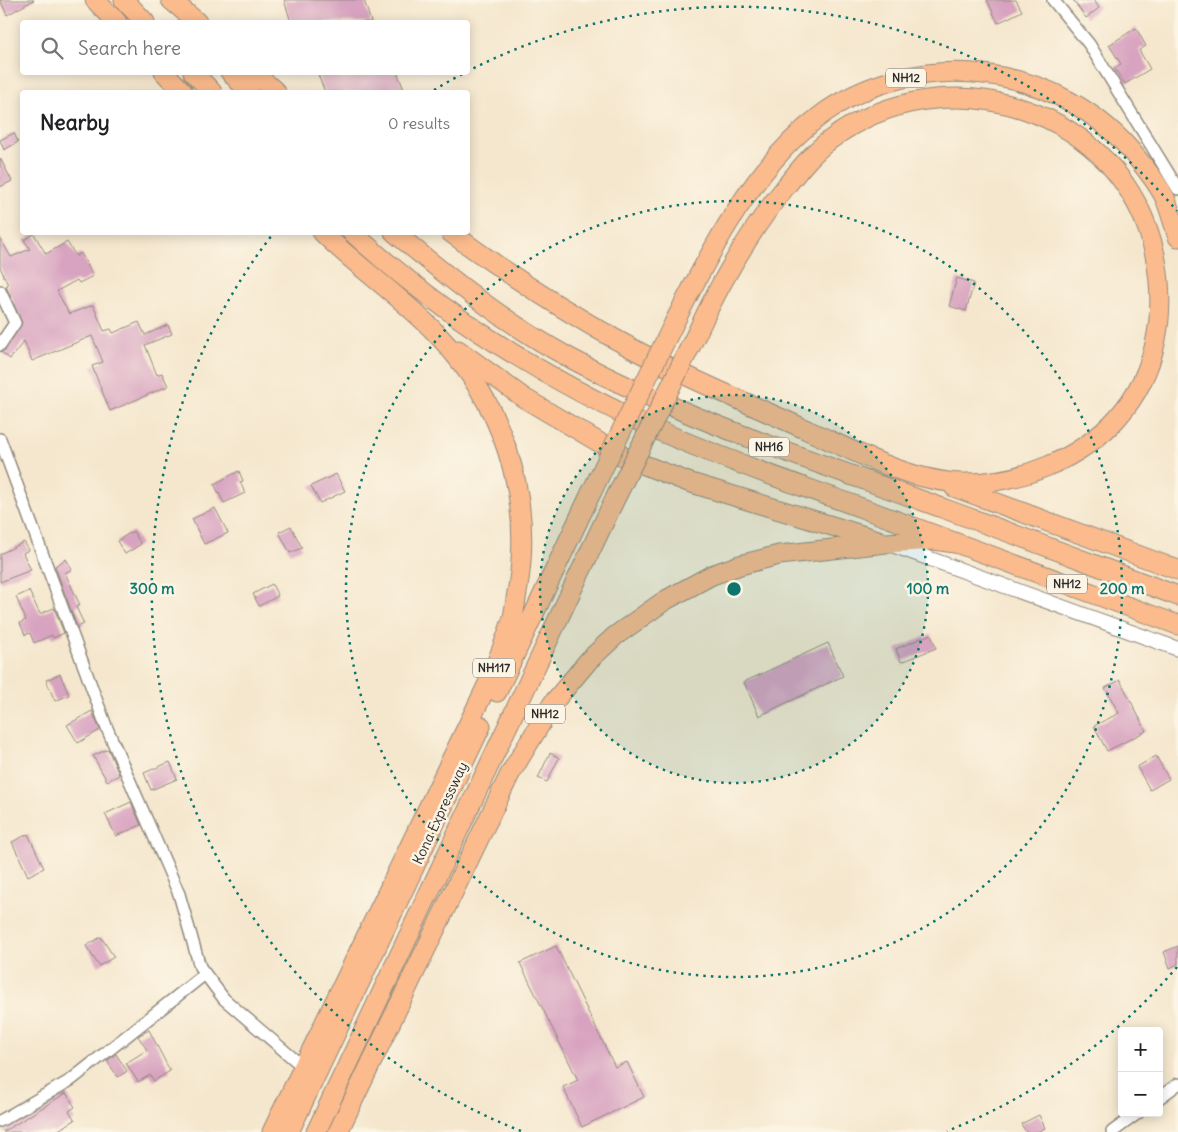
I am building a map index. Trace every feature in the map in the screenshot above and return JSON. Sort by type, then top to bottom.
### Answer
[{"type":"highway","points":[[95,0],[115,20]]},
{"type":"highway","points":[[124,0],[143,20]]},
{"type":"highway","points":[[161,0],[180,20]]},
{"type":"highway","points":[[171,0],[195,20]]},
{"type":"highway","name":"Kona Expressway","points":[[289,1132],[590,493],[675,321],[714,245],[731,218],[765,172],[796,137],[821,116],[860,92],[880,85],[928,73],[959,71],[1017,80],[1041,87],[1072,102],[1096,118],[1131,150],[1164,198],[1178,237]]},
{"type":"highway","points":[[167,75],[181,90]]},
{"type":"highway","points":[[196,75],[210,90]]},
{"type":"highway","points":[[233,75],[247,90]]},
{"type":"highway","points":[[256,75],[274,90]]},
{"type":"highway","name":"Kona Expressway","points":[[316,1132],[612,505],[728,271],[764,215],[805,164],[826,143],[850,126],[903,104],[934,98],[958,97],[1006,103],[1051,120],[1085,142],[1123,183],[1136,203],[1147,227],[1155,253],[1160,285],[1161,320],[1156,344],[1147,368],[1124,410],[1109,428],[1090,443],[1060,461],[1022,474],[984,482],[960,483],[929,478]]},
{"type":"highway","name":"NH117","points":[[272,1132],[302,1066],[492,675],[513,616],[522,561],[521,512],[515,474],[498,426],[481,392],[436,332],[325,235]]},
{"type":"highway","name":"NH16","points":[[356,235],[426,294],[478,331],[540,370],[612,409],[663,433],[745,465],[955,542]]},
{"type":"highway","name":"NH16","points":[[398,235],[484,304],[566,356],[626,386],[733,433],[944,508],[1178,596]]},
{"type":"highway","points":[[454,235],[551,300],[618,341],[712,387],[878,461],[1178,570]]},
{"type":"highway","points":[[436,332],[524,398],[624,457],[688,482],[886,542]]},
{"type":"highway","name":"NH12","points":[[338,1132],[510,774],[552,703],[589,660],[640,617],[712,576],[779,555],[886,542],[934,540],[955,542],[1178,625]]},
{"type":"street","points":[[1053,0],[1088,44],[1178,189]]},
{"type":"street","points":[[0,291],[15,323],[0,346]]},
{"type":"street","points":[[0,439],[106,726],[179,894],[200,967],[224,999],[302,1066]]},
{"type":"street","points":[[886,542],[1178,649]]},
{"type":"street","points":[[0,1121],[71,1080],[205,974]]},
{"type":"street","points":[[1163,1095],[1178,1084]]},
{"type":"street","points":[[1112,1132],[1133,1117]]},
{"type":"building","points":[[0,0],[34,0],[7,15]]},
{"type":"building","points":[[284,0],[364,0],[370,20],[290,20]]},
{"type":"building","points":[[987,0],[1016,0],[1022,11],[998,23]]},
{"type":"building","points":[[1073,0],[1094,0],[1099,8],[1086,18]]},
{"type":"building","points":[[1136,28],[1146,46],[1139,50],[1150,69],[1125,84],[1114,68],[1121,64],[1109,45]]},
{"type":"building","points":[[318,75],[398,75],[404,90],[324,90]]},
{"type":"building","points":[[14,133],[18,142],[4,150],[0,140]]},
{"type":"building","points":[[0,158],[12,181],[0,187]]},
{"type":"building","points":[[35,235],[46,254],[67,242],[76,256],[81,253],[93,276],[79,283],[77,280],[57,291],[69,314],[93,305],[104,331],[111,329],[113,333],[139,322],[145,335],[168,325],[172,334],[145,345],[157,375],[162,373],[168,386],[110,411],[92,366],[103,362],[92,336],[32,361],[24,341],[10,359],[1,352],[6,349],[22,323],[0,267],[0,238],[11,257],[30,249],[24,240]]},
{"type":"building","points":[[957,278],[974,283],[966,311],[949,306]]},
{"type":"building","points":[[239,471],[243,481],[240,482],[245,493],[224,503],[214,484]]},
{"type":"building","points":[[336,474],[345,491],[320,503],[311,486]]},
{"type":"building","points":[[215,508],[228,533],[204,544],[192,519]]},
{"type":"building","points":[[291,526],[302,548],[290,553],[279,532]]},
{"type":"building","points":[[133,531],[141,544],[125,554],[117,541]]},
{"type":"building","points":[[24,542],[29,550],[23,553],[31,570],[0,582],[0,554]]},
{"type":"building","points":[[66,559],[72,569],[65,573],[80,605],[76,607],[84,624],[77,627],[55,566]]},
{"type":"building","points":[[272,584],[278,596],[259,606],[253,594]]},
{"type":"building","points":[[29,591],[40,614],[54,608],[64,633],[53,638],[52,635],[34,643],[30,633],[25,635],[20,623],[26,620],[16,597]]},
{"type":"building","points":[[931,634],[936,648],[901,662],[896,649]]},
{"type":"building","points":[[828,643],[843,676],[759,716],[744,682]]},
{"type":"building","points":[[60,674],[69,695],[55,701],[46,680]]},
{"type":"building","points":[[1120,680],[1146,731],[1107,751],[1094,726],[1119,713],[1105,688]]},
{"type":"building","points":[[92,711],[100,730],[78,743],[67,725]]},
{"type":"building","points":[[108,749],[119,775],[107,781],[93,756]]},
{"type":"building","points":[[550,753],[559,758],[547,782],[538,778]]},
{"type":"building","points":[[1156,756],[1169,779],[1150,790],[1137,767]]},
{"type":"building","points":[[170,762],[177,779],[151,790],[144,773]]},
{"type":"building","points":[[131,802],[141,825],[116,836],[105,814]]},
{"type":"building","points":[[28,834],[44,868],[28,876],[12,842]]},
{"type":"building","points":[[101,937],[114,957],[99,966],[86,946]]},
{"type":"building","points":[[556,946],[615,1067],[627,1062],[644,1097],[582,1127],[563,1087],[578,1080],[520,963]]},
{"type":"building","points":[[1178,946],[1178,964],[1170,968],[1164,952]]},
{"type":"building","points":[[149,1030],[170,1071],[154,1081],[150,1075],[138,1082],[126,1063],[147,1050],[138,1036]]},
{"type":"building","points":[[116,1054],[127,1071],[118,1077],[107,1061]]},
{"type":"building","points":[[66,1093],[75,1107],[69,1111],[75,1120],[55,1132],[3,1132]]},
{"type":"building","points":[[1039,1115],[1045,1128],[1037,1132],[1026,1132],[1021,1124]]}]
